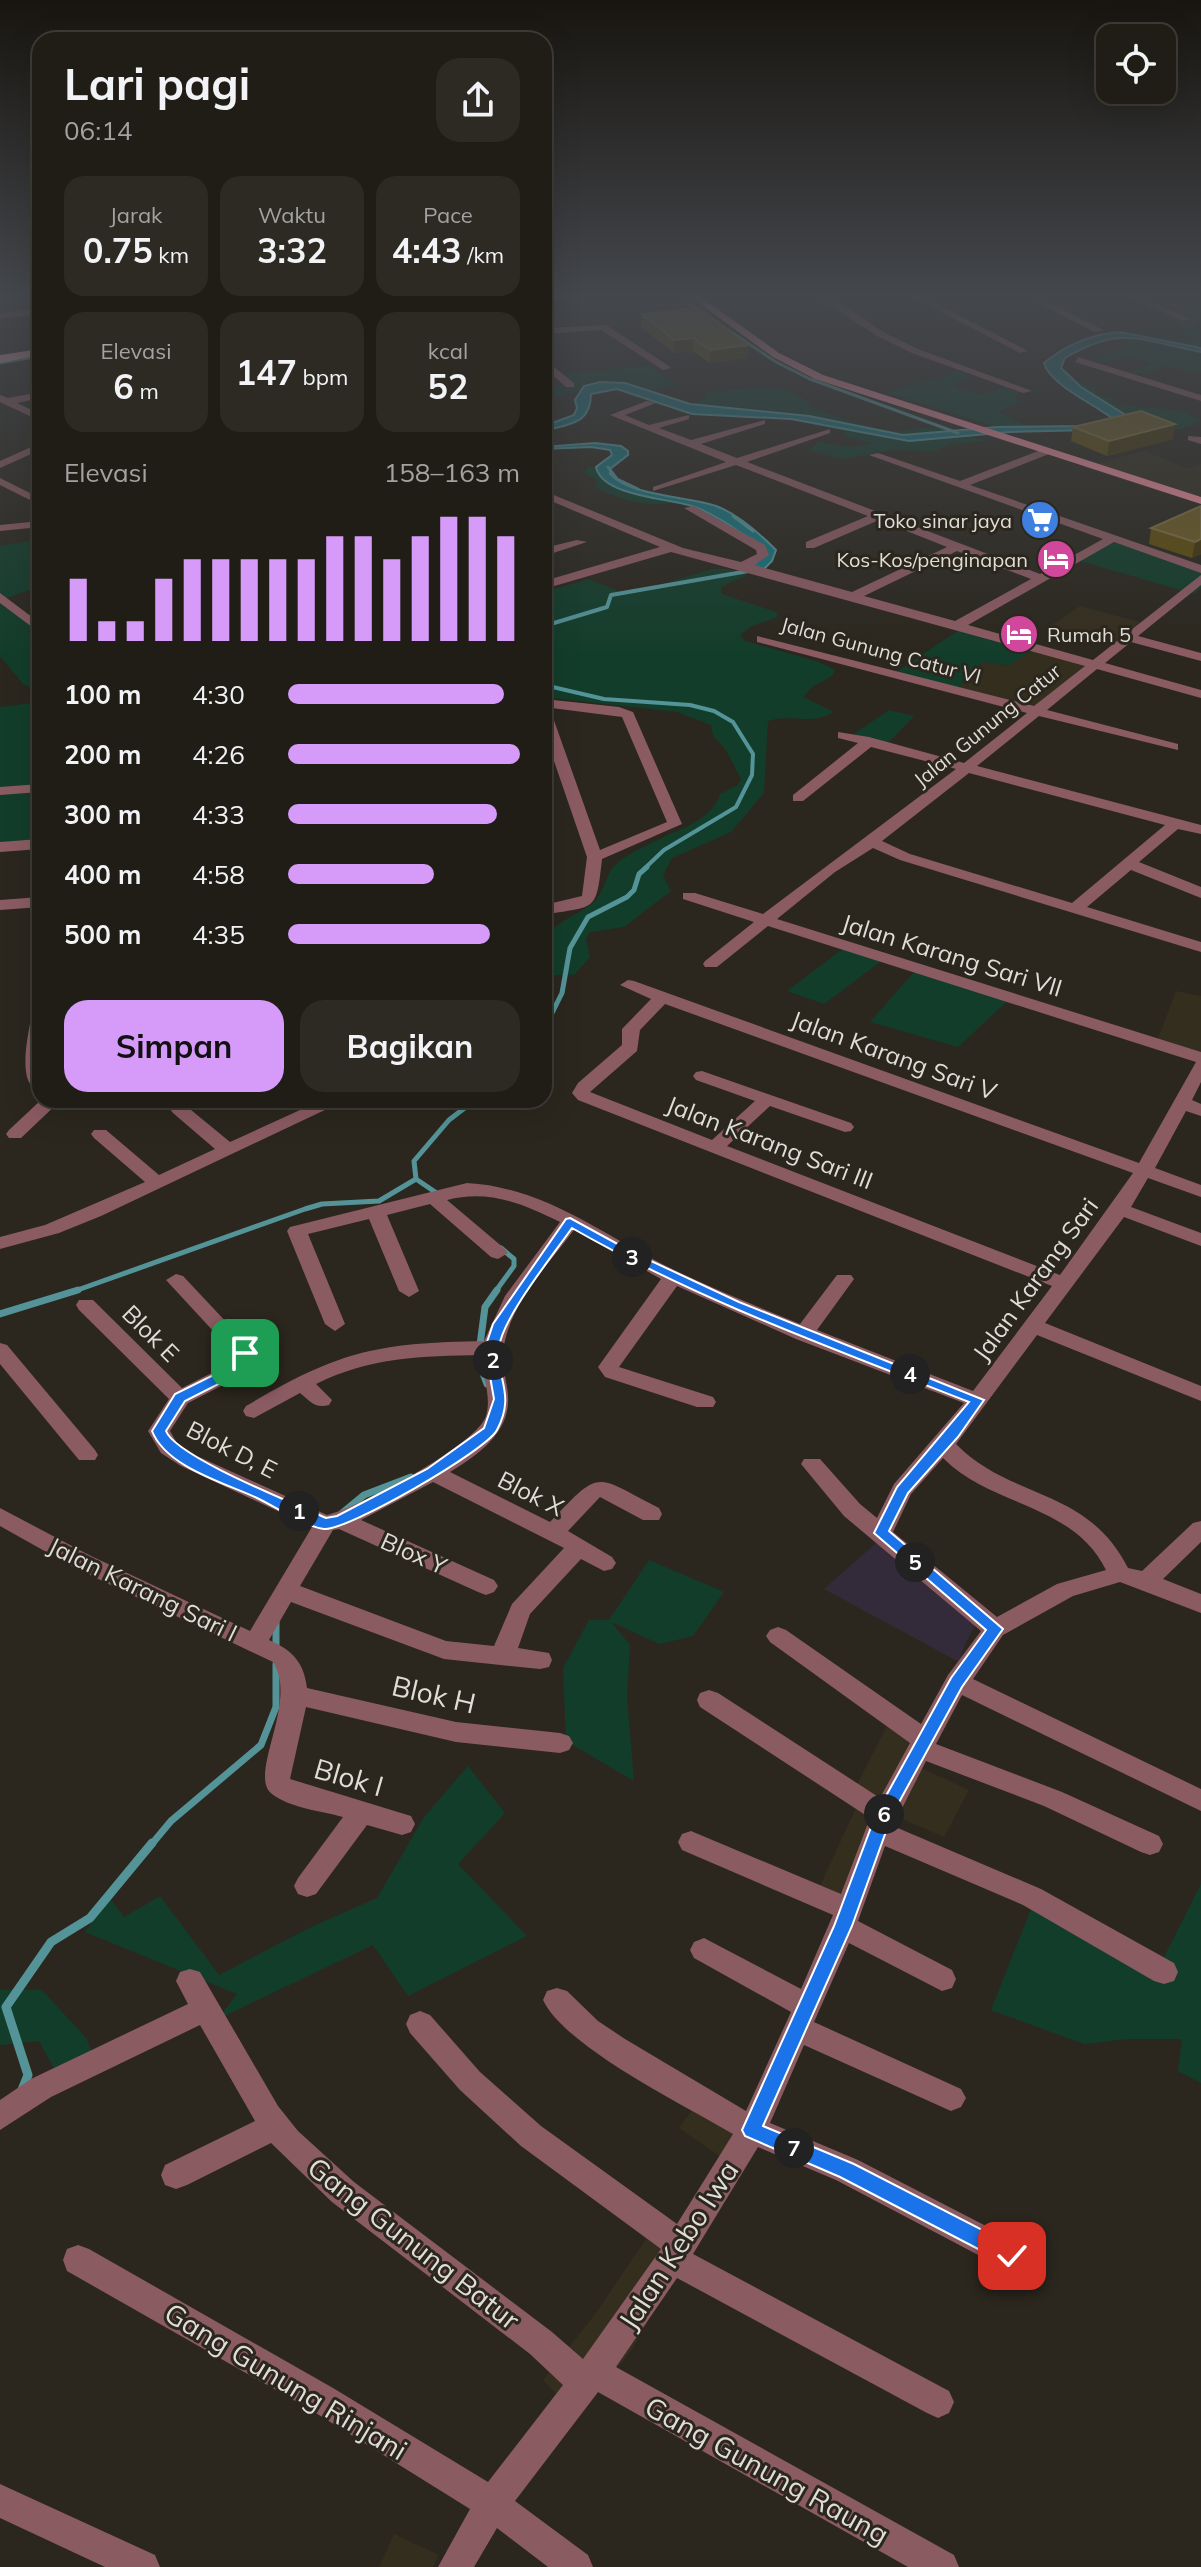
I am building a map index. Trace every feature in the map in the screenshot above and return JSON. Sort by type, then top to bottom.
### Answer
[{"type":"main road","points":[[929,415],[1201,501]]},
{"type":"street","points":[[617,415],[1039,578]]},
{"type":"street","points":[[649,428],[685,417]]},
{"type":"street","points":[[690,444],[761,422]]},
{"type":"street","points":[[657,489],[826,431]]},
{"type":"street","points":[[0,465],[32,450]]},
{"type":"street","points":[[962,484],[1045,452]]},
{"type":"street","points":[[874,455],[1201,569]]},
{"type":"street","points":[[0,481],[32,498]]},
{"type":"street","points":[[552,497],[671,548],[1201,694]]},
{"type":"street","points":[[690,508],[761,548],[763,555],[746,567]]},
{"type":"street","points":[[810,545],[879,516]]},
{"type":"street","points":[[0,528],[32,525]]},
{"type":"street","points":[[958,625],[1113,538]]},
{"type":"street","points":[[552,550],[581,542]]},
{"type":"street","points":[[854,596],[957,546]]},
{"type":"street","points":[[552,580],[671,548]]},
{"type":"street","name":"Jalan Gunung Catur","points":[[711,964],[830,869],[872,842],[969,766],[1201,579]]},
{"type":"street","points":[[0,597],[32,622]]},
{"type":"street","points":[[0,618],[23,614]]},
{"type":"street","points":[[1131,638],[1201,657]]},
{"type":"street","name":"Jalan Gunung Catur VI","points":[[762,639],[1173,747]]},
{"type":"street","points":[[552,704],[619,711],[628,715],[675,824],[595,857]]},
{"type":"street","points":[[552,735],[595,857],[590,897],[585,902],[552,908]]},
{"type":"street","points":[[843,735],[1201,830]]},
{"type":"street","points":[[798,798],[869,741]]},
{"type":"street","points":[[0,791],[32,789]]},
{"type":"street","points":[[1076,908],[1176,823]]},
{"type":"street","points":[[872,842],[905,857],[1201,947]]},
{"type":"street","points":[[0,847],[32,845]]},
{"type":"street","points":[[1128,863],[1201,893]]},
{"type":"street","name":"Jalan Karang Sari VII","points":[[689,896],[1201,1058]]},
{"type":"street","points":[[0,905],[32,903]]},
{"type":"street","name":"Jalan Karang Sari V","points":[[628,985],[1201,1191]]},
{"type":"street","name":"Jalan Karang Sari III","points":[[662,998],[631,1029],[631,1047],[581,1093],[596,1102],[1064,1284]]},
{"type":"street","name":"Jalan Karang Sari","points":[[881,1533],[902,1490],[943,1444],[1120,1209],[1145,1170],[1201,1066]]},
{"type":"street","points":[[702,1076],[845,1127]]},
{"type":"street","points":[[714,1148],[767,1100]]},
{"type":"street","points":[[1182,1102],[1201,1111]]},
{"type":"street","points":[[15,1134],[43,1108]]},
{"type":"street","points":[[0,1243],[94,1212],[320,1108]]},
{"type":"street","points":[[179,1109],[229,1151]]},
{"type":"street","points":[[100,1134],[159,1184]]},
{"type":"street","points":[[335,1324],[297,1231],[467,1189],[495,1190],[526,1200],[673,1277],[803,1334],[977,1400]]},
{"type":"street","points":[[434,1198],[498,1253]]},
{"type":"street","points":[[1120,1209],[1201,1240]]},
{"type":"street","points":[[376,1212],[409,1291]]},
{"type":"street","points":[[333,1522],[432,1472],[477,1443],[490,1430],[501,1399],[492,1348],[500,1324],[521,1289],[570,1222]]},
{"type":"street","points":[[673,1277],[608,1367],[612,1372],[705,1402]]},
{"type":"street","points":[[803,1334],[844,1279]]},
{"type":"street","points":[[176,1280],[251,1359],[247,1364],[180,1398]]},
{"type":"street","name":"Blok E","points":[[86,1305],[180,1398]]},
{"type":"street","points":[[1033,1326],[1201,1394]]},
{"type":"street","points":[[254,1411],[301,1382],[365,1356],[400,1351],[492,1348]]},
{"type":"street","points":[[0,1350],[87,1455]]},
{"type":"street","points":[[301,1382],[321,1400]]},
{"type":"street","name":"Blok D, E","points":[[180,1398],[159,1431],[169,1448],[333,1522]]},
{"type":"street","points":[[943,1444],[976,1473],[1053,1505],[1078,1521],[1112,1552],[1133,1578],[1201,1604]]},
{"type":"street","points":[[812,1464],[852,1510],[995,1629]]},
{"type":"street","name":"Blok X","points":[[432,1472],[579,1546],[604,1563]]},
{"type":"street","points":[[553,1533],[594,1489],[601,1488],[651,1514]]},
{"type":"street","name":"Jalan Karang Sari I","points":[[0,1516],[81,1561],[255,1643],[285,1590],[333,1522]]},
{"type":"street","name":"Blox Y","points":[[333,1522],[486,1586]]},
{"type":"street","points":[[1133,1578],[1201,1529]]},
{"type":"street","points":[[502,1658],[520,1610],[579,1546]]},
{"type":"street","name":"Jalan Kebo Iwa","points":[[455,2567],[492,2504],[589,2378],[677,2252],[752,2130],[846,1918],[881,1823],[957,1682],[995,1629],[1065,1590],[1133,1578]]},
{"type":"street","points":[[285,1590],[444,1650],[540,1660]]},
{"type":"street","points":[[778,1636],[922,1744],[1150,1844]]},
{"type":"street","points":[[255,1643],[282,1656],[292,1668],[296,1695]]},
{"type":"street","points":[[957,1682],[1201,1801]]},
{"type":"street","name":"Blok H","points":[[296,1695],[456,1732],[560,1743]]},
{"type":"street","name":"Blok I","points":[[296,1695],[279,1761],[277,1784],[288,1791],[402,1824]]},
{"type":"street","points":[[709,1700],[881,1823],[1032,1897],[1164,1972]]},
{"type":"street","points":[[307,1886],[362,1812]]},
{"type":"street","points":[[691,1842],[846,1918],[942,1979]]},
{"type":"street","points":[[704,1950],[803,2018],[951,2098]]},
{"type":"street","name":"Gang Gunung Batur","points":[[190,1981],[276,2126],[343,2192],[589,2378]]},
{"type":"street","points":[[557,2000],[588,2030],[752,2130],[847,2170],[1012,2256]]},
{"type":"street","points":[[0,2117],[41,2088],[206,2009]]},
{"type":"street","points":[[420,2024],[470,2081],[531,2136],[677,2252],[938,2402]]},
{"type":"street","points":[[176,2175],[276,2126]]},
{"type":"street","name":"Gang Gunung Rinjani","points":[[78,2260],[322,2399],[492,2504],[576,2567]]},
{"type":"street","name":"Gang Gunung Raung","points":[[589,2378],[942,2567]]},
{"type":"street","points":[[0,2501],[143,2567]]},
{"type":"shaded area","points":[[1144,451],[1187,468],[1201,464],[1201,500],[1192,502],[1083,467]]},
{"type":"shaded area","points":[[1080,606],[1151,625],[1126,646],[1050,626]]},
{"type":"shaded area","points":[[1035,649],[1101,667],[1036,713],[956,690],[983,662],[1009,665]]},
{"type":"shaded area","points":[[1176,991],[1201,996],[1201,1052],[1196,1062],[1154,1049]]},
{"type":"shaded area","points":[[883,1537],[983,1611],[959,1662],[824,1589]]},
{"type":"shaded area","points":[[892,1716],[928,1742],[917,1766],[969,1790],[944,1837],[890,1814],[851,1919],[813,1901],[861,1797],[853,1792]]},
{"type":"shaded area","points":[[704,2094],[768,2138],[727,2161],[679,2128]]},
{"type":"shaded area","points":[[656,2224],[684,2256],[633,2348],[579,2418],[543,2380],[596,2313]]},
{"type":"shaded area","points":[[394,2534],[439,2555],[433,2567],[379,2567]]},
{"type":"green space","points":[[798,415],[833,415],[899,431],[936,427],[949,430],[903,435]]},
{"type":"green space","points":[[958,415],[1004,415],[1027,426],[997,427]]},
{"type":"green space","points":[[1125,415],[1190,415],[1201,420],[1187,428],[1171,430]]},
{"type":"green space","points":[[834,426],[903,441],[973,437],[987,441],[950,444],[935,451],[891,450],[843,459],[808,450],[819,442],[851,447],[873,443],[846,437],[843,431],[831,428]]},
{"type":"green space","points":[[588,467],[596,467],[597,474],[646,497],[675,502],[634,502],[613,495],[595,487],[597,480],[584,473]]},
{"type":"green space","points":[[32,542],[32,589],[4,599],[22,614],[32,616],[32,688],[24,685],[0,656],[0,546]]},
{"type":"green space","points":[[1121,542],[1201,569],[1201,588],[1194,594],[1077,560],[1108,544]]},
{"type":"green space","points":[[712,569],[728,569],[747,575],[721,587],[722,594],[776,612],[778,617],[752,626],[740,635],[745,641],[819,662],[835,670],[833,675],[811,688],[803,697],[834,712],[817,718],[768,721],[764,793],[731,832],[672,858],[663,875],[671,891],[624,927],[590,932],[586,940],[590,957],[574,975],[552,975],[552,930],[594,902],[609,874],[621,860],[697,821],[712,809],[720,794],[738,785],[741,779],[726,750],[713,736],[711,725],[677,712],[552,698],[552,590],[589,579],[623,593],[637,592]]},
{"type":"green space","points":[[965,626],[1042,645],[1009,665],[983,662],[956,690],[893,674]]},
{"type":"green space","points":[[32,703],[32,786],[0,788],[0,707]]},
{"type":"green space","points":[[889,710],[914,716],[886,745],[854,734]]},
{"type":"green space","points":[[32,791],[32,841],[0,843],[0,793]]},
{"type":"green space","points":[[848,945],[884,959],[824,1004],[787,991]]},
{"type":"green space","points":[[916,970],[1014,995],[958,1047],[870,1022]]},
{"type":"green space","points":[[649,1560],[724,1592],[693,1636],[660,1644],[611,1622],[630,1645],[627,1697],[634,1781],[566,1741],[563,1668],[589,1620],[609,1620]]},
{"type":"green space","points":[[468,1766],[505,1813],[458,1864],[527,1936],[408,1996],[373,1945],[218,2019],[237,1994],[85,1932],[110,1898],[124,1917],[160,1896],[219,1975],[309,1928],[377,1898],[424,1817]]},
{"type":"green space","points":[[1201,1884],[1201,2083],[1178,2071],[1182,2039],[1127,2039],[1084,2044],[991,2010],[1033,1904],[1162,1961]]},
{"type":"green space","points":[[0,1990],[42,1990],[86,2038],[101,2071],[60,2079],[39,2041],[0,2045]]},
{"type":"water","points":[[584,415],[576,422],[552,429],[552,423]]},
{"type":"water","points":[[708,415],[809,416],[903,435],[997,427],[1082,426],[1113,419],[1107,415],[1125,415],[1132,419],[1090,430],[1010,432],[909,441],[791,419]]},
{"type":"water","points":[[595,443],[621,446],[628,451],[628,455],[610,469],[610,474],[619,481],[644,491],[724,509],[776,550],[772,561],[764,569],[751,566],[757,562],[759,545],[695,507],[639,495],[611,485],[601,477],[596,467],[612,455],[610,450],[552,446]]},
{"type":"building","points":[[1125,415],[1151,415],[1175,424],[1109,441],[1073,427]]},
{"type":"building","points":[[1201,506],[1201,539],[1195,542],[1151,528]]},
{"type":"waterway","points":[[908,415],[958,433]]},
{"type":"waterway","points":[[608,467],[617,479],[638,489]]},
{"type":"waterway","points":[[733,516],[753,531]]},
{"type":"waterway","points":[[552,624],[607,607],[611,595],[754,570]]},
{"type":"waterway","points":[[552,687],[604,699],[690,705],[714,711],[733,722],[753,754],[752,775],[736,807],[664,850],[644,869]]},
{"type":"waterway","points":[[552,1013],[562,993],[570,948],[588,917],[627,897],[634,890],[639,874],[647,867]]},
{"type":"waterway","points":[[416,1179],[414,1161],[449,1120],[465,1108]]},
{"type":"waterway","points":[[75,1291],[305,1209],[322,1204],[379,1201],[416,1179]]},
{"type":"waterway","points":[[416,1179],[438,1194]]},
{"type":"waterway","points":[[495,1292],[514,1266],[514,1259],[501,1248]]},
{"type":"waterway","points":[[487,1384],[478,1360],[485,1307],[497,1290]]},
{"type":"waterway","points":[[0,1314],[75,1291]]},
{"type":"waterway","points":[[341,1514],[364,1495],[411,1477]]},
{"type":"waterway","points":[[276,1620],[276,1649]]},
{"type":"waterway","points":[[151,1845],[171,1821],[261,1745],[276,1707],[276,1664]]},
{"type":"waterway","points":[[22,2090],[28,2075],[6,2007],[51,1942],[90,1918],[152,1843]]},
{"type":"place","name":"Toko sinar jaya","points":[[1040,520]]},
{"type":"place","name":"Kos-Kos/penginapan","points":[[1056,559]]},
{"type":"place","name":"Rumah 5","points":[[1019,634]]},
{"type":"route","points":[[245,1353],[250,1362],[180,1398],[159,1431],[163,1441],[189,1461],[325,1524],[341,1520],[432,1472],[477,1443],[490,1430],[501,1399],[492,1348],[500,1324],[521,1289],[570,1222],[630,1256],[734,1305],[977,1400],[953,1433],[912,1476],[881,1533],[995,1629],[957,1682],[884,1814],[843,1926],[752,2130],[847,2170],[1012,2256]]}]
